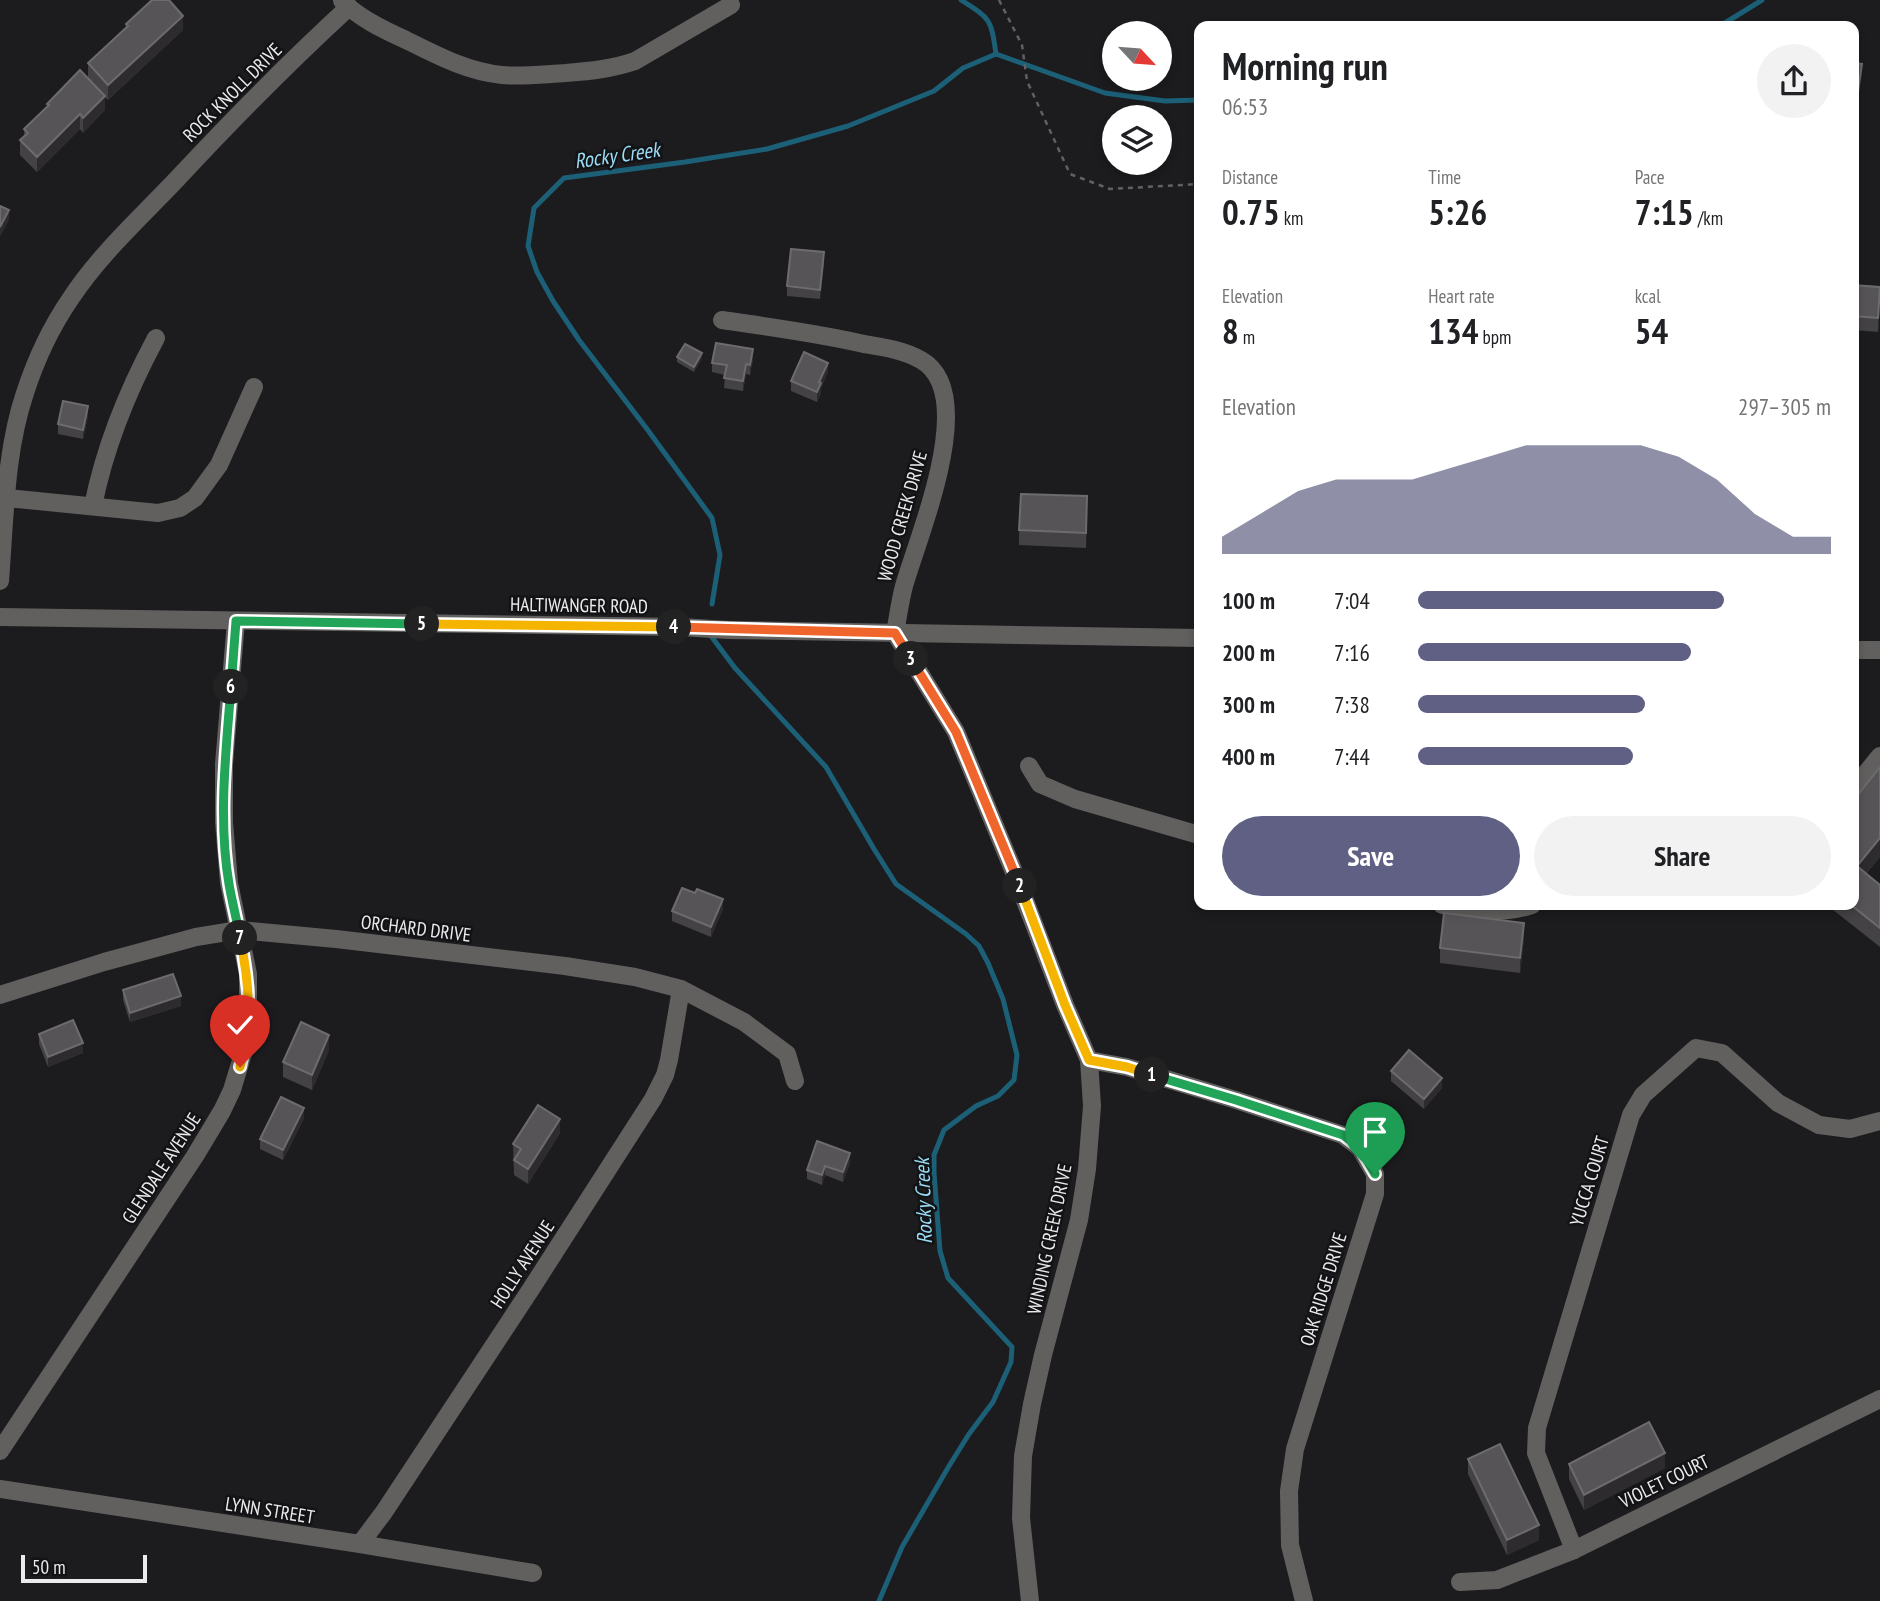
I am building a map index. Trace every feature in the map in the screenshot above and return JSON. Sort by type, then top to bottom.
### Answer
[{"type":"street","name":"ROCK KNOLL DRIVE","points":[[0,581],[12,445],[25,393],[45,342],[72,296],[118,241],[345,4],[392,34],[443,58],[484,72],[517,76],[600,70],[624,65],[731,5]]},
{"type":"street","name":"WOOD CREEK DRIVE","points":[[722,320],[832,337],[907,354],[931,367],[939,377],[946,404],[944,444],[933,496],[903,588],[895,633]]},
{"type":"street","points":[[93,506],[111,434],[156,338]]},
{"type":"street","points":[[7,498],[158,513],[180,508],[195,498],[219,465],[254,387]]},
{"type":"street","name":"HALTIWANGER ROAD","points":[[0,617],[1194,638]]},
{"type":"street","name":"GLENDALE AVENUE","points":[[0,1451],[188,1168],[222,1111],[240,1067],[248,1024],[248,974],[229,883],[224,822],[225,765],[236,621]]},
{"type":"street","name":"WINDING CREEK DRIVE","points":[[895,633],[956,732],[1089,1060],[1092,1106],[1087,1169],[1079,1220],[1043,1355],[1023,1456],[1021,1518],[1030,1601]]},
{"type":"street","points":[[1859,650],[1880,650]]},
{"type":"street","points":[[1859,782],[1880,756]]},
{"type":"street","points":[[1029,766],[1040,784],[1075,799],[1194,834]]},
{"type":"street","points":[[1473,910],[1508,910]]},
{"type":"street","name":"ORCHARD DRIVE","points":[[0,995],[196,937],[239,930],[336,939],[565,966],[635,977],[681,989],[744,1022],[787,1054],[794,1081]]},
{"type":"street","name":"HOLLY AVENUE","points":[[360,1544],[524,1300],[653,1099],[669,1060],[681,989]]},
{"type":"street","name":"YUCCA COURT","points":[[1574,1550],[1536,1452],[1537,1428],[1630,1115],[1643,1095],[1696,1048],[1722,1053],[1778,1103],[1819,1125],[1850,1129],[1880,1121]]},
{"type":"street","name":"OAK RIDGE DRIVE","points":[[1089,1060],[1127,1067],[1343,1135],[1360,1148],[1375,1174],[1375,1194],[1295,1448],[1289,1491],[1290,1545],[1304,1601]]},
{"type":"street","name":"VIOLET COURT","points":[[1460,1581],[1497,1580],[1574,1550],[1880,1399]]},
{"type":"street","name":"LYNN STREET","points":[[0,1489],[533,1573]]},
{"type":"path","points":[[999,0],[1022,45],[1027,81],[1070,174],[1110,189],[1194,184]]},
{"type":"building","points":[[152,0],[169,0],[183,16],[108,85],[88,63]]},
{"type":"building","points":[[1859,64],[1862,64],[1859,85]]},
{"type":"building","points":[[80,70],[105,96],[83,118],[80,114],[37,157],[20,140],[28,133],[24,129]]},
{"type":"building","points":[[0,206],[9,210],[0,227]]},
{"type":"building","points":[[791,249],[824,252],[820,290],[787,286]]},
{"type":"building","points":[[1859,285],[1880,287],[1878,318],[1859,316]]},
{"type":"building","points":[[716,343],[753,349],[750,365],[746,364],[743,381],[724,378],[727,365],[712,363]]},
{"type":"building","points":[[685,344],[702,353],[694,367],[677,357]]},
{"type":"building","points":[[804,352],[828,363],[817,392],[791,381]]},
{"type":"building","points":[[63,401],[88,406],[83,430],[58,424]]},
{"type":"building","points":[[1021,494],[1087,496],[1086,533],[1019,530]]},
{"type":"building","points":[[1880,767],[1880,838],[1859,864],[1859,793]]},
{"type":"building","points":[[1859,868],[1880,885],[1880,928],[1857,910]]},
{"type":"building","points":[[682,888],[695,893],[697,889],[723,899],[711,927],[672,911]]},
{"type":"building","points":[[1444,913],[1524,923],[1520,958],[1440,948]]},
{"type":"building","points":[[173,974],[181,996],[130,1013],[123,990]]},
{"type":"building","points":[[73,1020],[83,1043],[48,1057],[39,1034]]},
{"type":"building","points":[[301,1022],[329,1035],[312,1075],[283,1062]]},
{"type":"building","points":[[1409,1050],[1442,1078],[1424,1099],[1391,1071]]},
{"type":"building","points":[[281,1097],[304,1108],[283,1150],[260,1139]]},
{"type":"building","points":[[538,1105],[560,1119],[528,1169],[514,1160],[521,1149],[513,1144]]},
{"type":"building","points":[[817,1141],[850,1153],[843,1172],[825,1166],[822,1175],[807,1170]]},
{"type":"building","points":[[1649,1422],[1665,1453],[1584,1495],[1569,1464]]},
{"type":"building","points":[[1500,1444],[1539,1525],[1507,1540],[1468,1459]]},
{"type":"waterway","name":"Rocky Creek","points":[[961,0],[988,21],[996,54]]},
{"type":"waterway","points":[[1728,21],[1762,0]]},
{"type":"waterway","points":[[996,54],[1105,93],[1165,101],[1194,100]]},
{"type":"waterway","name":"Rocky Creek","points":[[712,604],[720,555],[712,518],[553,301],[537,272],[528,246],[534,208],[564,178],[767,149],[848,126],[934,91],[963,68],[996,54]]},
{"type":"waterway","name":"Rocky Creek","points":[[711,636],[735,668],[826,767],[896,884],[979,946],[1003,999],[1017,1055],[1014,1080],[998,1096],[976,1106],[944,1130],[934,1155],[940,1251],[948,1278],[1012,1347],[1011,1362],[993,1402],[969,1434],[902,1547],[879,1601]]},
{"type":"route","points":[[240,1067],[248,1024],[248,974],[229,883],[224,822],[225,765],[236,621],[895,633],[956,732],[1089,1060],[1127,1067],[1343,1135],[1360,1148],[1375,1174]]}]
